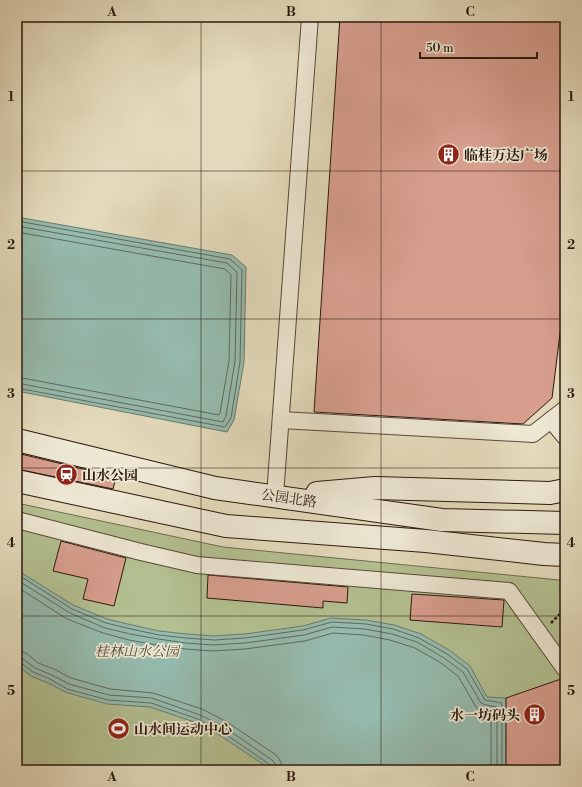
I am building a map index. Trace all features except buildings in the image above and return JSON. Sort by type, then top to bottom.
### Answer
[{"type":"main road","name":"公园北路","points":[[17,440],[215,488],[442,520],[559,520]]},
{"type":"main road","points":[[17,481],[226,526],[426,541],[555,555],[565,566]]},
{"type":"main road","points":[[275,496],[375,488],[550,494],[565,490]]},
{"type":"street","points":[[275,496],[310,17]]},
{"type":"street","points":[[281,420],[533,434],[565,409]]},
{"type":"street","points":[[551,420],[565,437]]},
{"type":"street","points":[[17,520],[197,565],[509,591],[565,669]]},
{"type":"path","points":[[539,634],[565,609]]},
{"type":"green space","name":"桂林山水公园","points":[[17,503],[223,547],[559,580],[565,585],[565,770],[17,770]]},
{"type":"water","points":[[17,217],[232,255],[246,267],[244,362],[234,420],[227,432],[17,391]]},
{"type":"water","points":[[17,570],[73,605],[107,619],[159,631],[214,636],[245,634],[303,626],[331,618],[366,620],[394,625],[421,634],[449,650],[470,666],[487,697],[506,698],[506,770],[269,770],[267,767],[218,734],[197,723],[150,707],[107,704],[65,692],[31,676],[17,665]]},
{"type":"place","name":"临桂万达广场","points":[[448,155]]},
{"type":"place","name":"山水公园","points":[[67,475]]},
{"type":"place","name":"水一坊码头","points":[[535,715]]},
{"type":"place","name":"山水间运动中心","points":[[119,729]]}]
